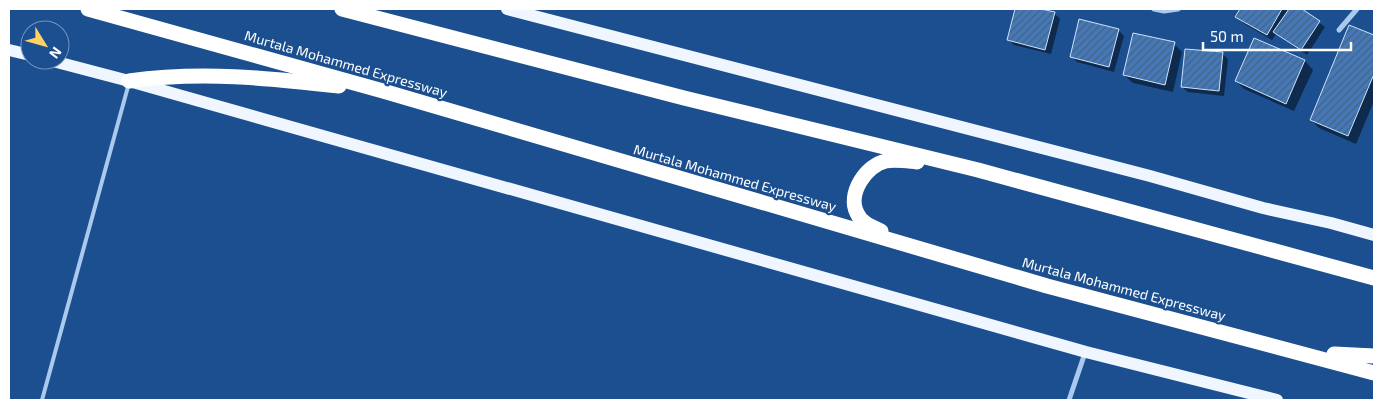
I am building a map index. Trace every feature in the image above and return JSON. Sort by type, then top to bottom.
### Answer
[{"type":"highway","name":"Murtala Mohammed Expressway","points":[[88,9],[383,91],[1047,286],[1374,372]]},
{"type":"highway","points":[[342,9],[684,98],[978,170],[1374,278]]},
{"type":"highway","points":[[129,81],[159,77],[254,77],[383,91]]},
{"type":"highway","points":[[940,255],[871,227],[861,219],[856,211],[854,199],[857,188],[864,175],[873,166],[886,161],[907,161],[978,170]]},
{"type":"highway","points":[[1320,264],[1374,287]]},
{"type":"highway","points":[[1288,349],[1350,356],[1374,356]]},
{"type":"main road","points":[[507,9],[1150,176],[1263,208],[1374,235]]},
{"type":"main road","points":[[70,66],[1086,352],[1277,400]]},
{"type":"street","points":[[1154,9],[1164,11],[1178,9]]},
{"type":"street","points":[[1339,30],[1357,9]]},
{"type":"street","points":[[1069,400],[1086,352]]},
{"type":"lane","points":[[42,400],[129,81]]},
{"type":"building","points":[[1015,9],[1041,9],[1055,12],[1045,50],[1007,40]]},
{"type":"building","points":[[1240,9],[1282,9],[1267,35],[1235,17]]},
{"type":"building","points":[[1289,9],[1302,9],[1320,21],[1301,50],[1273,32]]},
{"type":"building","points":[[1079,19],[1119,29],[1109,67],[1070,57]]},
{"type":"building","points":[[1349,25],[1374,35],[1374,74],[1348,136],[1310,120]]},
{"type":"building","points":[[1133,33],[1175,42],[1165,85],[1123,75]]},
{"type":"building","points":[[1254,38],[1305,60],[1286,104],[1235,81]]},
{"type":"building","points":[[1185,49],[1223,52],[1219,91],[1181,87]]}]
